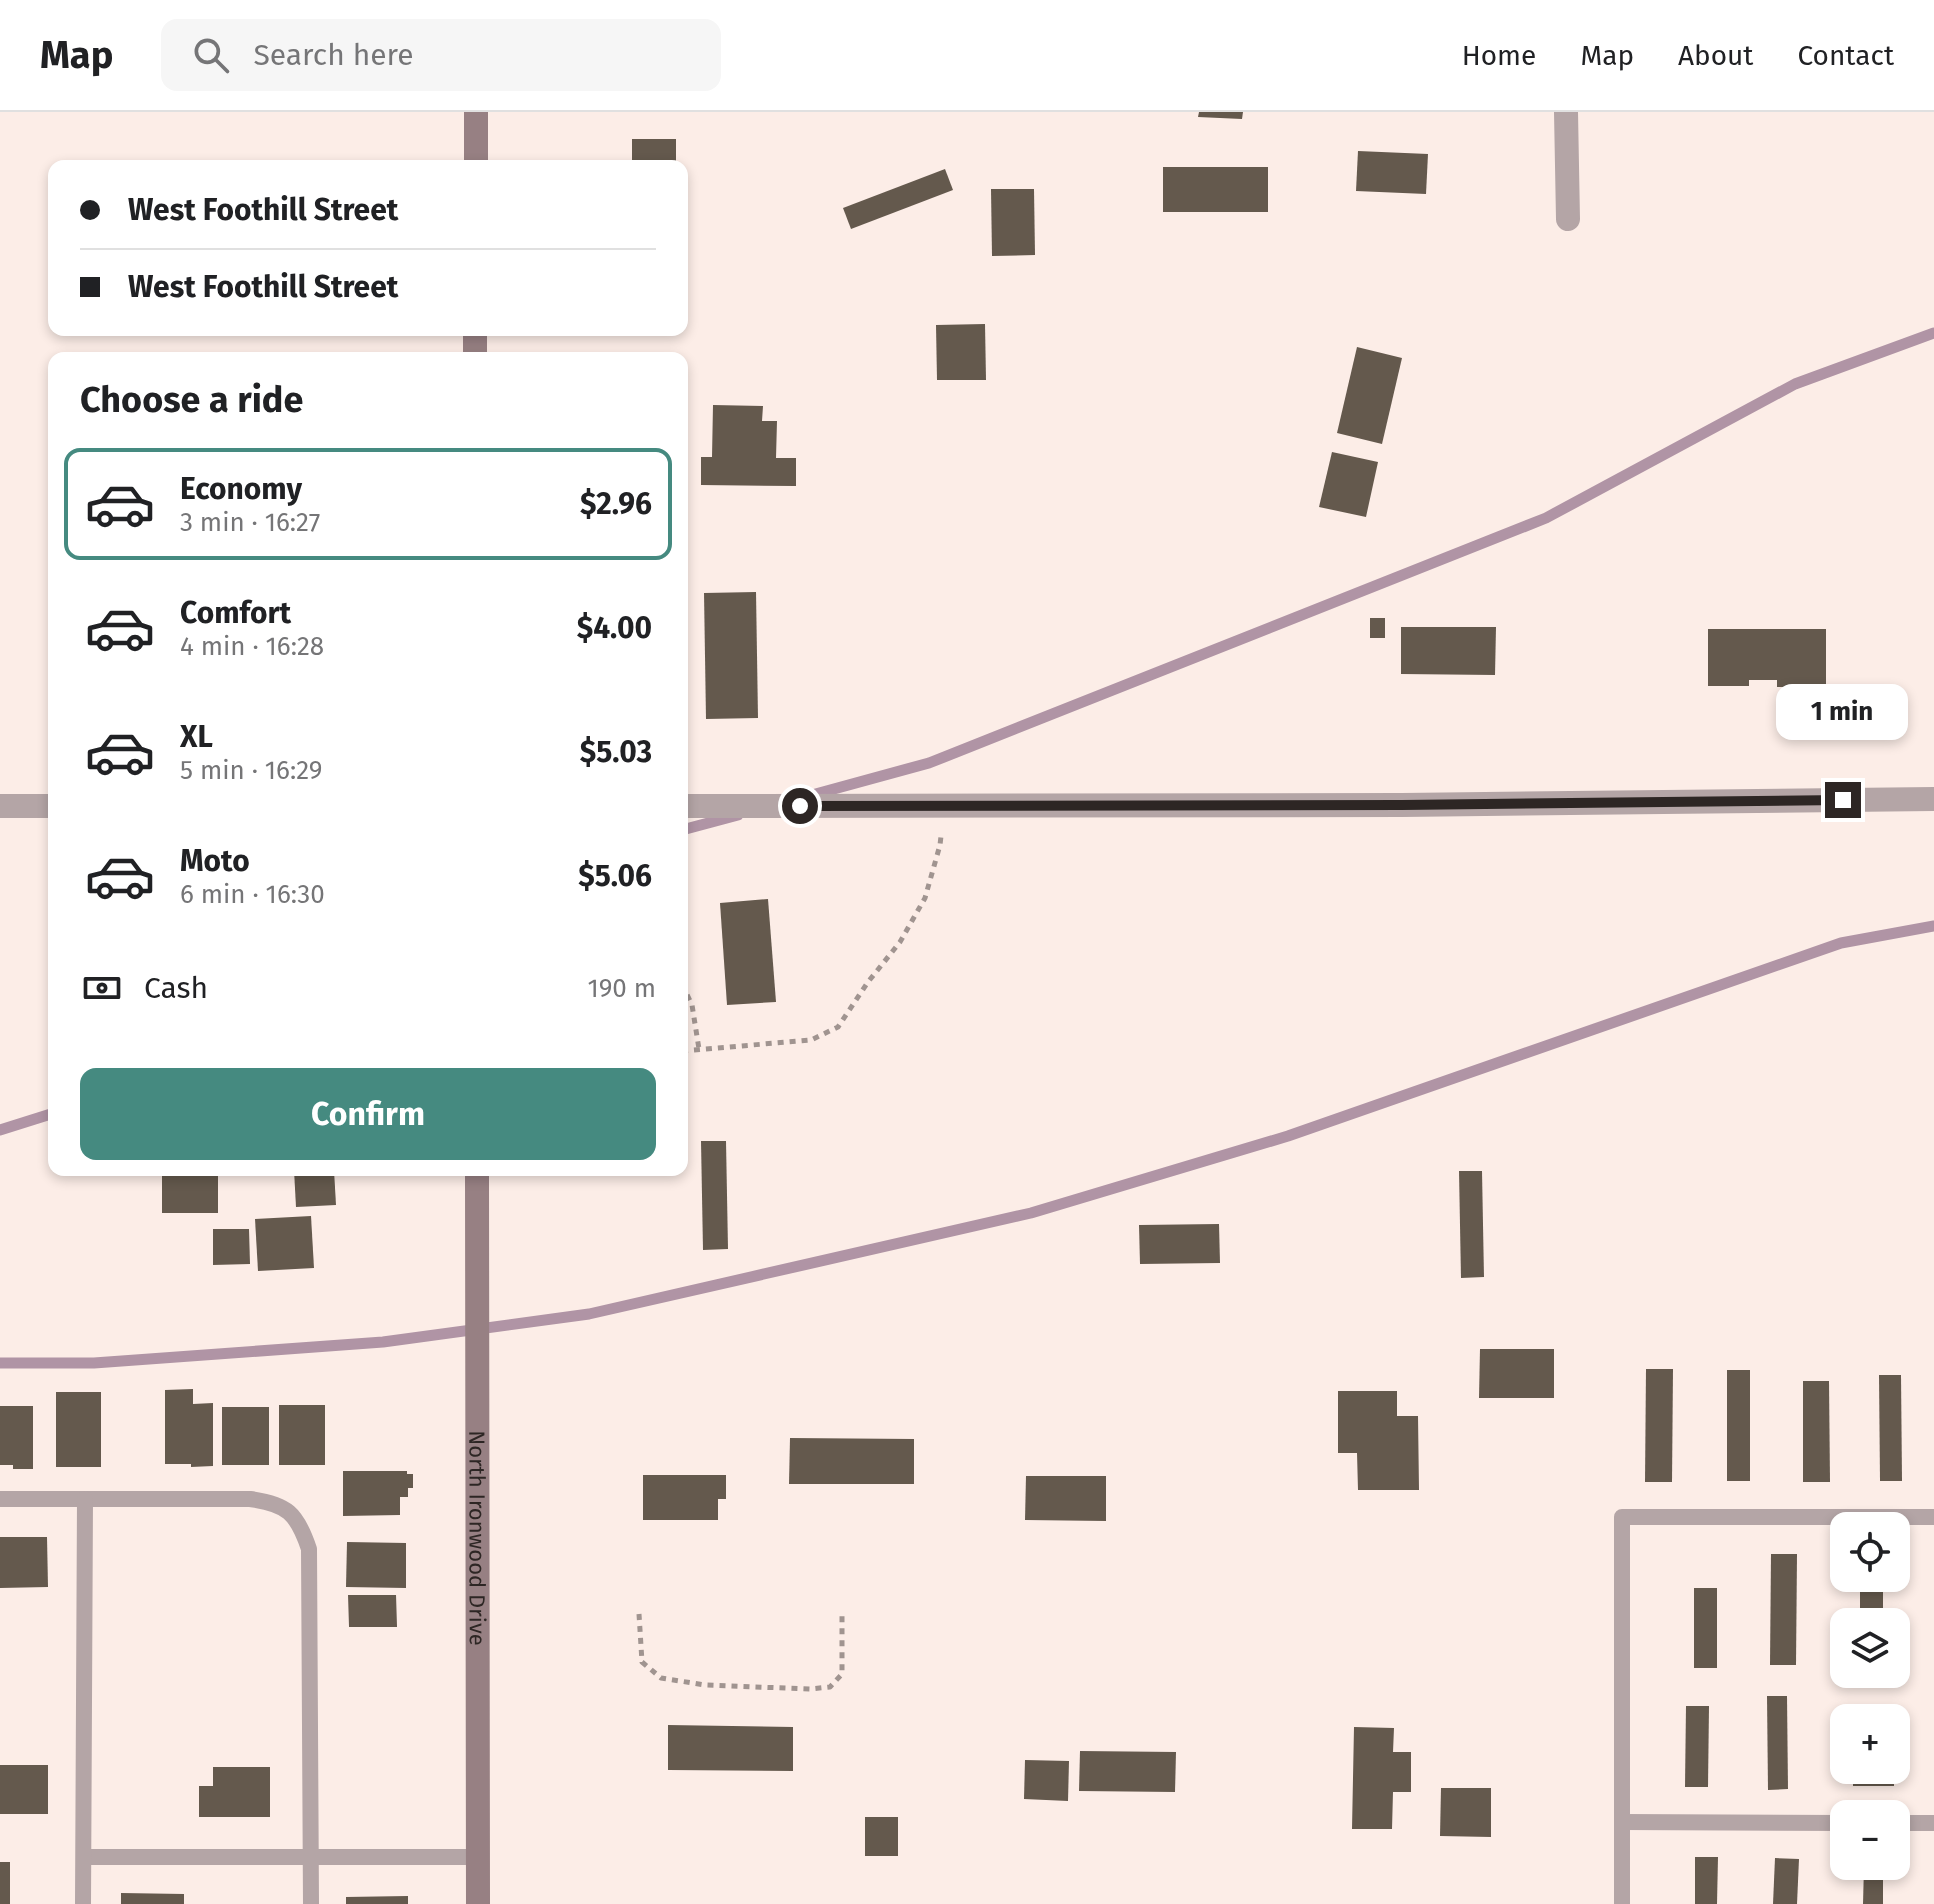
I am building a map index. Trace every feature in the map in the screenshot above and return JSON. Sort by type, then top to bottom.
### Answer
[{"type":"street","points":[[476,112],[476,160]]},
{"type":"street","points":[[1566,112],[1568,219]]},
{"type":"street","points":[[688,806],[1402,805],[1934,799]]},
{"type":"street","points":[[0,806],[48,806]]},
{"type":"street","name":"North Ironwood Drive","points":[[477,1176],[478,1904]]},
{"type":"lane","points":[[0,1499],[250,1499],[271,1502],[290,1512],[302,1529],[309,1549],[311,1904]]},
{"type":"lane","points":[[83,1904],[85,1499]]},
{"type":"lane","points":[[1622,1904],[1622,1517],[1934,1517]]},
{"type":"lane","points":[[1622,1822],[1830,1823]]},
{"type":"lane","points":[[1910,1823],[1934,1823]]},
{"type":"lane","points":[[84,1857],[477,1857]]},
{"type":"path","points":[[688,1050],[811,1040],[838,1027],[900,942],[925,898],[940,845],[944,805]]},
{"type":"path","points":[[688,997],[699,1049]]},
{"type":"path","points":[[639,1614],[642,1662],[661,1678],[705,1685],[810,1689],[830,1687],[842,1674],[842,1616]]},
{"type":"building","points":[[1199,112],[1243,112],[1242,119],[1198,117]]},
{"type":"building","points":[[632,139],[676,139],[676,160],[632,160]]},
{"type":"building","points":[[1358,151],[1428,154],[1426,194],[1356,191]]},
{"type":"building","points":[[1163,167],[1268,167],[1268,212],[1163,212]]},
{"type":"building","points":[[945,169],[953,190],[851,229],[843,208]]},
{"type":"building","points":[[991,189],[1034,189],[1035,255],[992,256]]},
{"type":"building","points":[[985,324],[986,380],[937,380],[936,325]]},
{"type":"building","points":[[1357,347],[1402,358],[1382,444],[1337,433]]},
{"type":"building","points":[[713,405],[763,406],[762,421],[777,421],[776,458],[796,458],[796,486],[701,485],[701,457],[712,457]]},
{"type":"building","points":[[1332,452],[1378,462],[1366,517],[1319,507]]},
{"type":"building","points":[[756,592],[758,718],[706,719],[704,593]]},
{"type":"building","points":[[1370,618],[1385,618],[1385,638],[1370,638]]},
{"type":"building","points":[[1401,627],[1496,627],[1495,675],[1401,674]]},
{"type":"building","points":[[1708,629],[1826,629],[1826,687],[1777,687],[1777,680],[1749,680],[1749,686],[1708,686]]},
{"type":"building","points":[[768,899],[776,1002],[727,1005],[720,903]]},
{"type":"building","points":[[701,1141],[726,1141],[728,1249],[703,1250]]},
{"type":"building","points":[[1459,1171],[1482,1171],[1484,1277],[1461,1278]]},
{"type":"building","points":[[162,1176],[218,1176],[218,1213],[162,1213]]},
{"type":"building","points":[[294,1176],[334,1176],[336,1205],[296,1207]]},
{"type":"building","points":[[311,1216],[314,1268],[258,1271],[255,1219]]},
{"type":"building","points":[[1219,1224],[1220,1263],[1140,1264],[1139,1225]]},
{"type":"building","points":[[213,1229],[249,1229],[250,1264],[213,1265]]},
{"type":"building","points":[[1480,1349],[1554,1349],[1554,1398],[1479,1398]]},
{"type":"building","points":[[1646,1369],[1673,1369],[1672,1482],[1645,1482]]},
{"type":"building","points":[[1727,1370],[1750,1370],[1750,1481],[1727,1481]]},
{"type":"building","points":[[1879,1375],[1901,1375],[1902,1481],[1880,1481]]},
{"type":"building","points":[[1803,1381],[1829,1381],[1830,1482],[1803,1482]]},
{"type":"building","points":[[193,1389],[193,1404],[213,1403],[213,1466],[165,1464],[165,1390]]},
{"type":"building","points":[[1338,1391],[1397,1391],[1397,1416],[1418,1416],[1419,1490],[1358,1490],[1357,1453],[1338,1453]]},
{"type":"building","points":[[56,1392],[101,1392],[101,1467],[56,1467]]},
{"type":"building","points":[[279,1405],[325,1405],[325,1465],[279,1465]]},
{"type":"building","points":[[0,1406],[33,1406],[33,1469],[13,1469],[13,1465],[0,1465]]},
{"type":"building","points":[[222,1407],[269,1407],[269,1465],[222,1465]]},
{"type":"building","points":[[790,1438],[914,1439],[914,1484],[789,1484]]},
{"type":"building","points":[[343,1471],[407,1471],[407,1474],[413,1474],[413,1488],[408,1488],[408,1497],[400,1497],[400,1515],[343,1516]]},
{"type":"building","points":[[643,1475],[726,1475],[726,1499],[718,1499],[718,1520],[643,1520]]},
{"type":"building","points":[[1026,1476],[1106,1476],[1106,1521],[1025,1520]]},
{"type":"building","points":[[0,1537],[47,1537],[48,1587],[0,1588]]},
{"type":"building","points":[[347,1542],[406,1543],[406,1588],[346,1587]]},
{"type":"building","points":[[1771,1554],[1797,1554],[1796,1665],[1770,1665]]},
{"type":"building","points":[[1694,1588],[1717,1588],[1717,1668],[1694,1668]]},
{"type":"building","points":[[1860,1592],[1883,1592],[1883,1608],[1860,1608]]},
{"type":"building","points":[[348,1595],[396,1595],[397,1627],[349,1627]]},
{"type":"building","points":[[1767,1696],[1787,1696],[1788,1789],[1768,1790]]},
{"type":"building","points":[[1686,1706],[1709,1706],[1708,1787],[1685,1787]]},
{"type":"building","points":[[668,1725],[793,1727],[793,1771],[668,1770]]},
{"type":"building","points":[[1354,1727],[1394,1728],[1393,1752],[1411,1752],[1411,1792],[1393,1792],[1392,1829],[1352,1829]]},
{"type":"building","points":[[1080,1751],[1176,1752],[1175,1792],[1079,1791]]},
{"type":"building","points":[[1025,1760],[1069,1761],[1068,1801],[1024,1799]]},
{"type":"building","points":[[0,1765],[48,1765],[48,1814],[0,1814]]},
{"type":"building","points":[[213,1767],[270,1767],[270,1817],[199,1817],[199,1786],[213,1786]]},
{"type":"building","points":[[1853,1784],[1894,1784],[1894,1786]]},
{"type":"building","points":[[1441,1788],[1491,1788],[1491,1837],[1440,1836]]},
{"type":"building","points":[[865,1817],[898,1817],[898,1856],[865,1856]]},
{"type":"building","points":[[1695,1857],[1718,1857],[1717,1904],[1695,1904]]},
{"type":"building","points":[[1775,1858],[1799,1859],[1797,1904],[1773,1904]]},
{"type":"building","points":[[0,1862],[10,1862],[10,1904],[0,1904]]},
{"type":"building","points":[[1864,1880],[1883,1880],[1883,1904],[1863,1904]]},
{"type":"building","points":[[121,1893],[184,1894],[184,1904],[121,1904]]},
{"type":"building","points":[[408,1896],[408,1904],[346,1904],[346,1897]]},
{"type":"waterway","points":[[801,798],[929,763],[1546,518],[1795,384],[1934,333]]},
{"type":"waterway","points":[[688,828],[738,815]]},
{"type":"waterway","points":[[0,1363],[94,1363],[383,1342],[589,1314],[1031,1213],[1288,1136],[1841,943],[1934,926]]},
{"type":"waterway","points":[[0,1130],[48,1115]]},
{"type":"route","points":[[800,806],[1402,805],[1843,800]]}]
